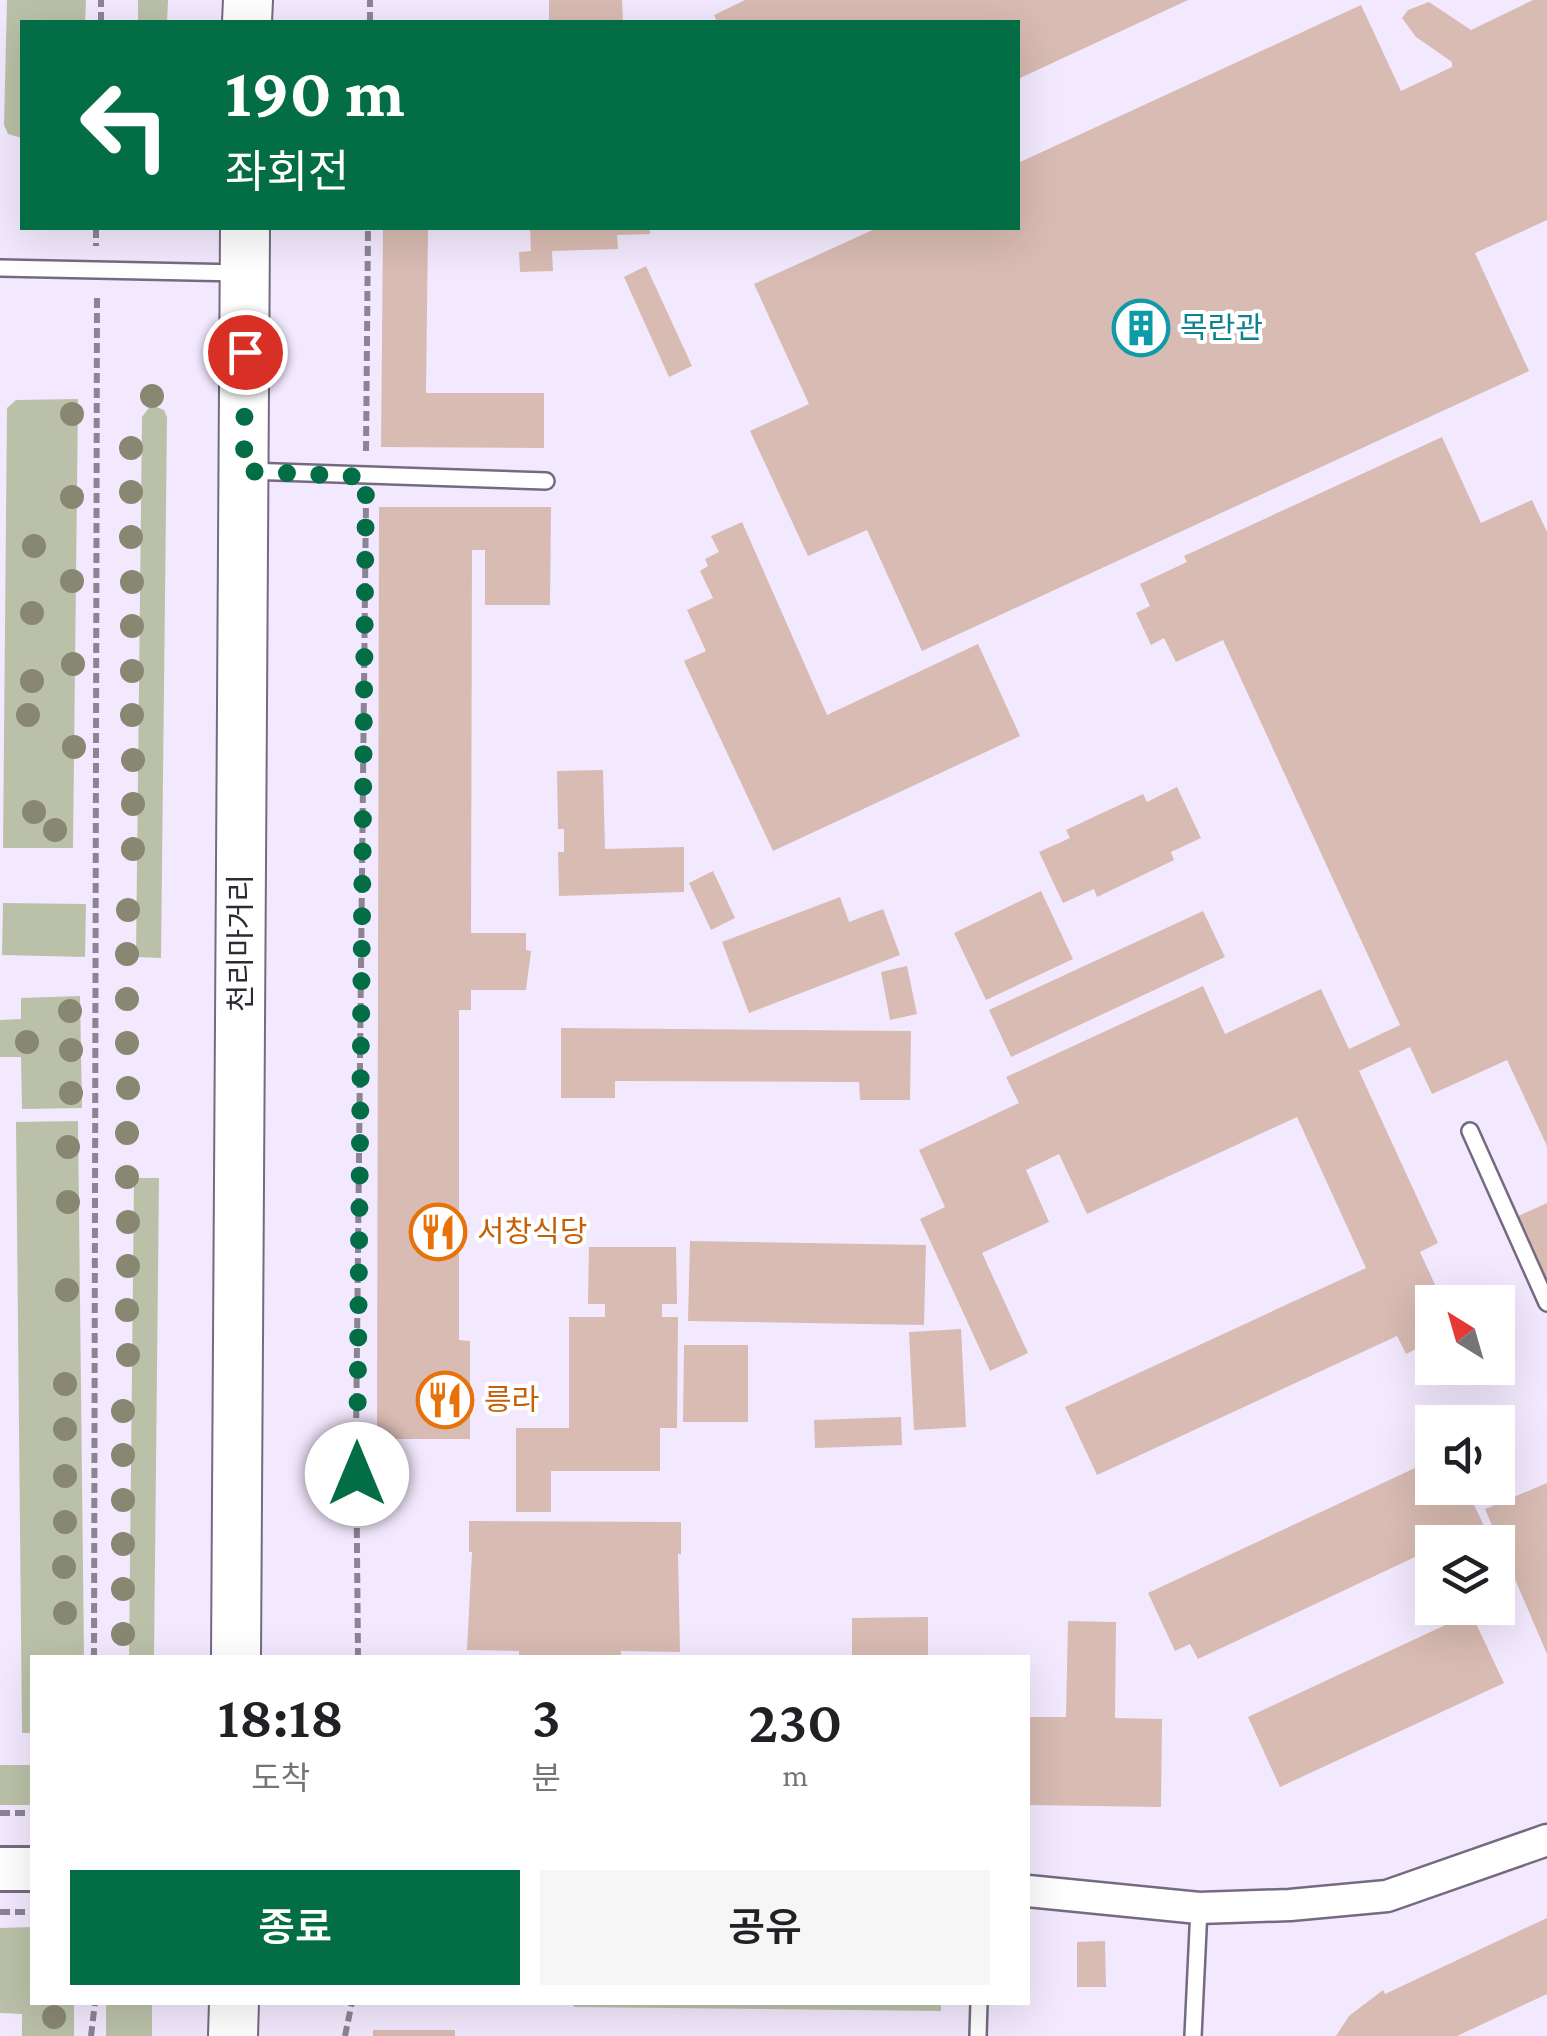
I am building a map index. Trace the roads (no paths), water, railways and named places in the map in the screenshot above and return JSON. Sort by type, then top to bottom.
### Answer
[{"type":"main road","name":"천리마거리","points":[[236,1655],[245,250]]},
{"type":"main road","points":[[0,1869],[30,1869]]},
{"type":"main road","points":[[234,2005],[234,2036]]},
{"type":"street","points":[[1030,1891],[1199,1908],[1386,1896],[1547,1840]]},
{"type":"lane","points":[[0,268],[97,270],[245,250]]},
{"type":"lane","points":[[244,471],[546,481]]},
{"type":"lane","points":[[1470,1131],[1547,1303]]},
{"type":"lane","points":[[1193,2036],[1199,1908]]},
{"type":"lane","points":[[978,2005],[978,2036]]},
{"type":"place","name":"목란관","points":[[1141,328]]},
{"type":"place","name":"서창식당","points":[[438,1232]]},
{"type":"place","name":"릉라","points":[[445,1400]]}]
